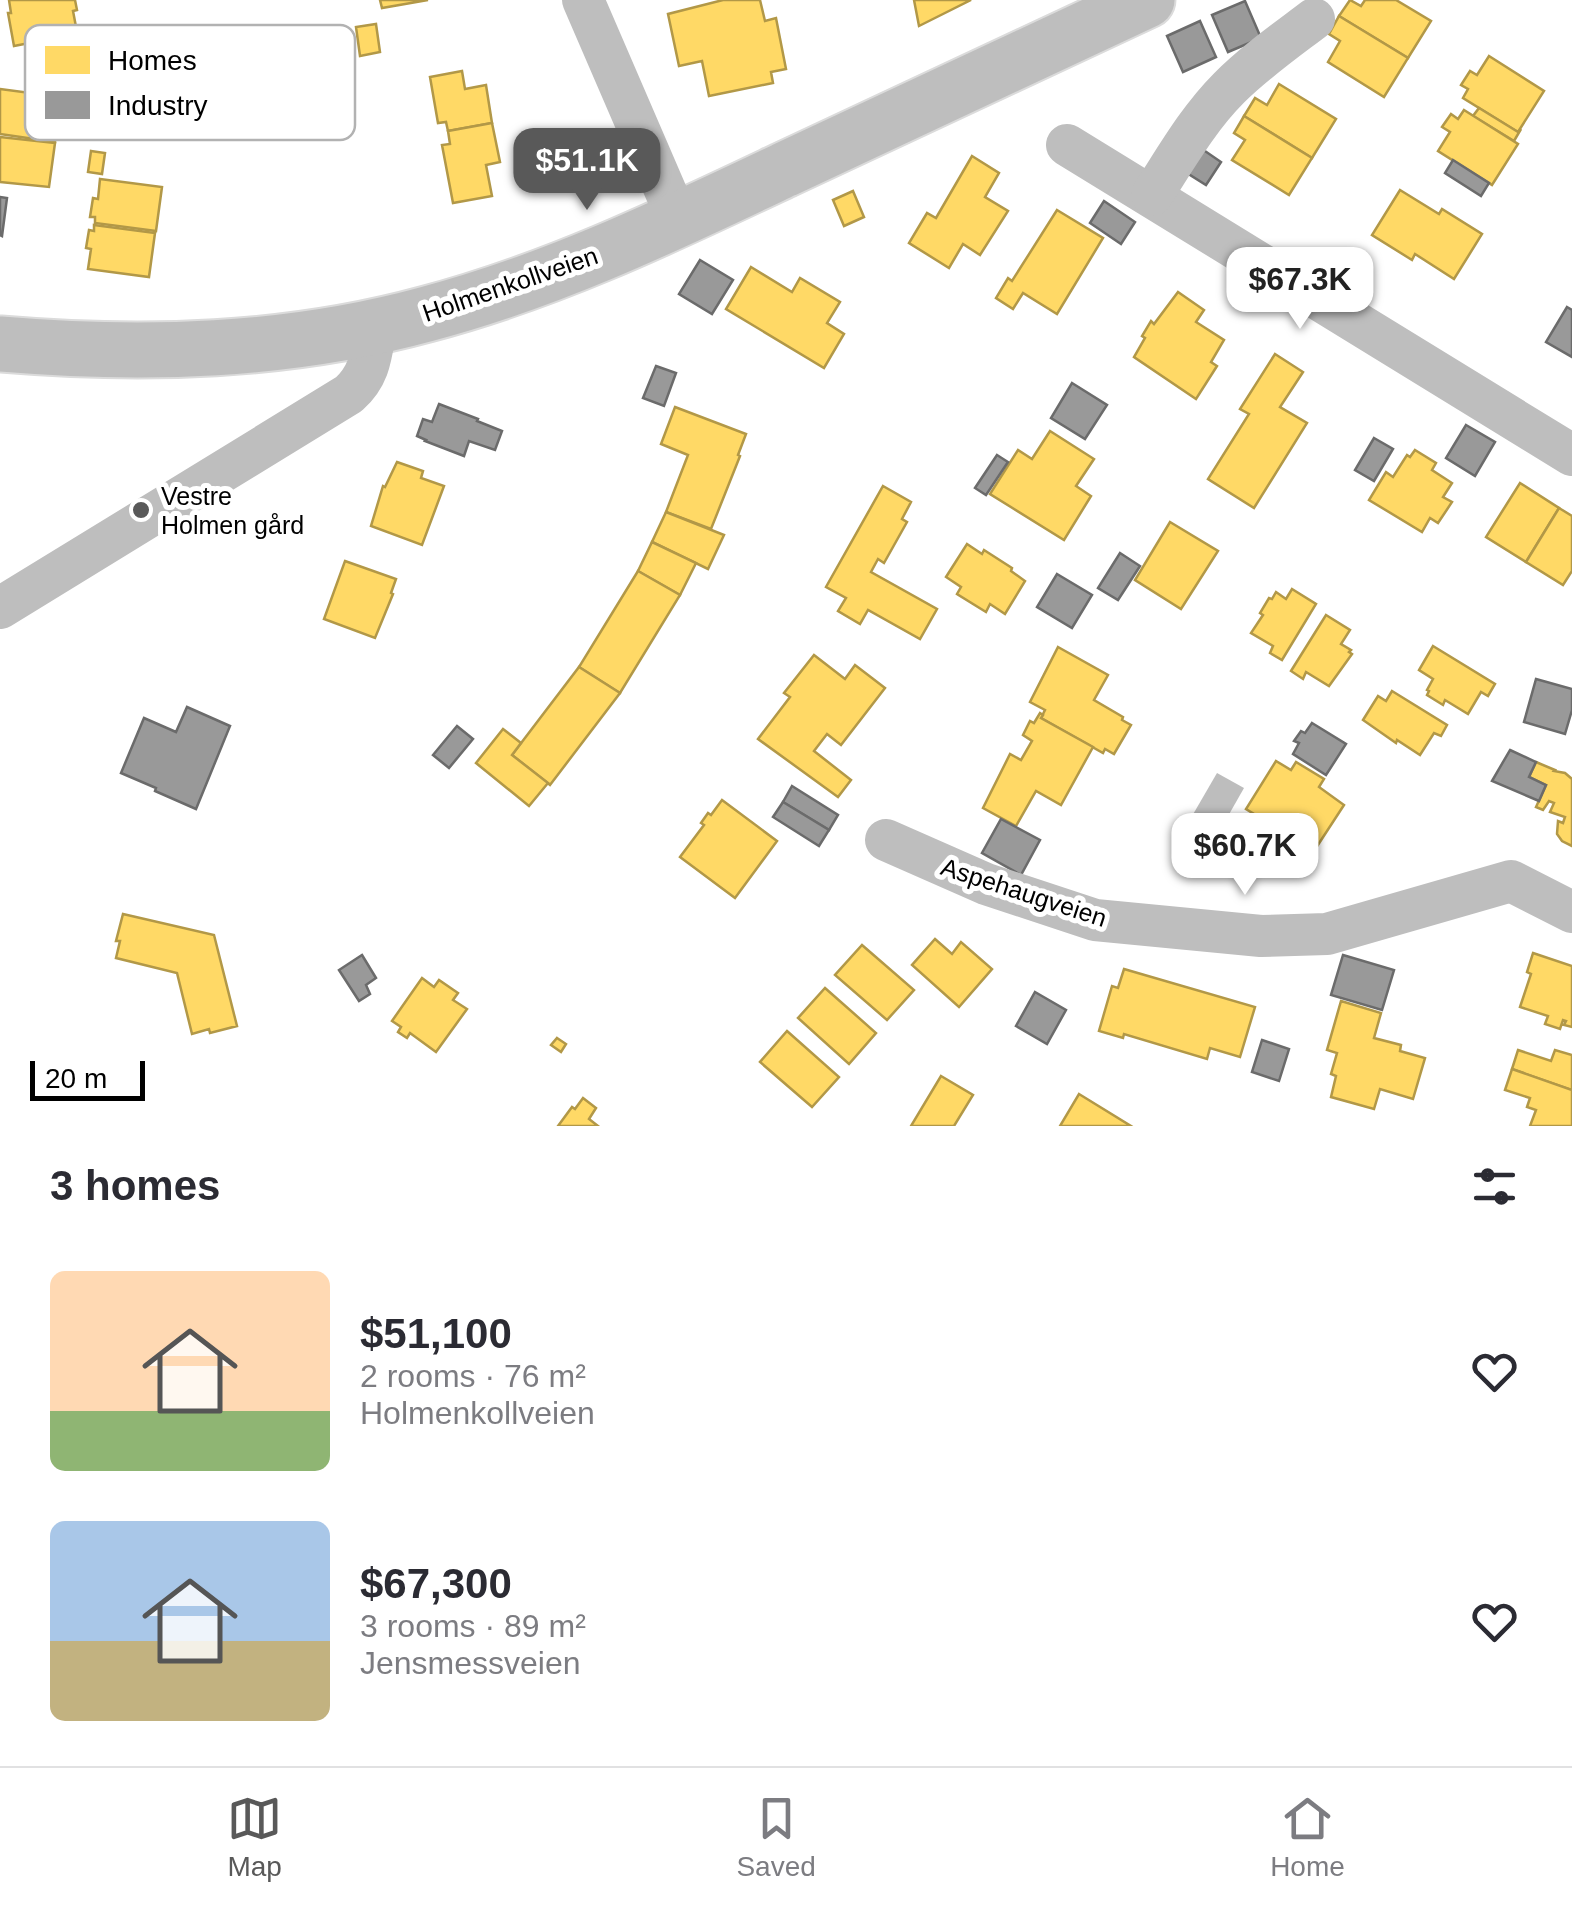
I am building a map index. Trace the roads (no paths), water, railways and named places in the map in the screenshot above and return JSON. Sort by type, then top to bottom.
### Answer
[{"type":"main road","name":"Holmenkollveien","points":[[0,344],[113,351],[234,348],[322,336],[425,315],[514,288],[678,220],[1147,0]]},
{"type":"street","points":[[583,0],[678,220]]},
{"type":"street","points":[[1152,195],[1199,124],[1227,90],[1314,19]]},
{"type":"street","points":[[1067,144],[1572,454]]},
{"type":"street","points":[[0,608],[349,394],[365,374],[376,326]]},
{"type":"street","name":"Aspehaugveien","points":[[886,840],[986,884],[1096,920],[1261,936],[1327,934],[1511,881],[1572,912]]},
{"type":"place","name":"Vestre Holmen gård","points":[[141,510]]}]
